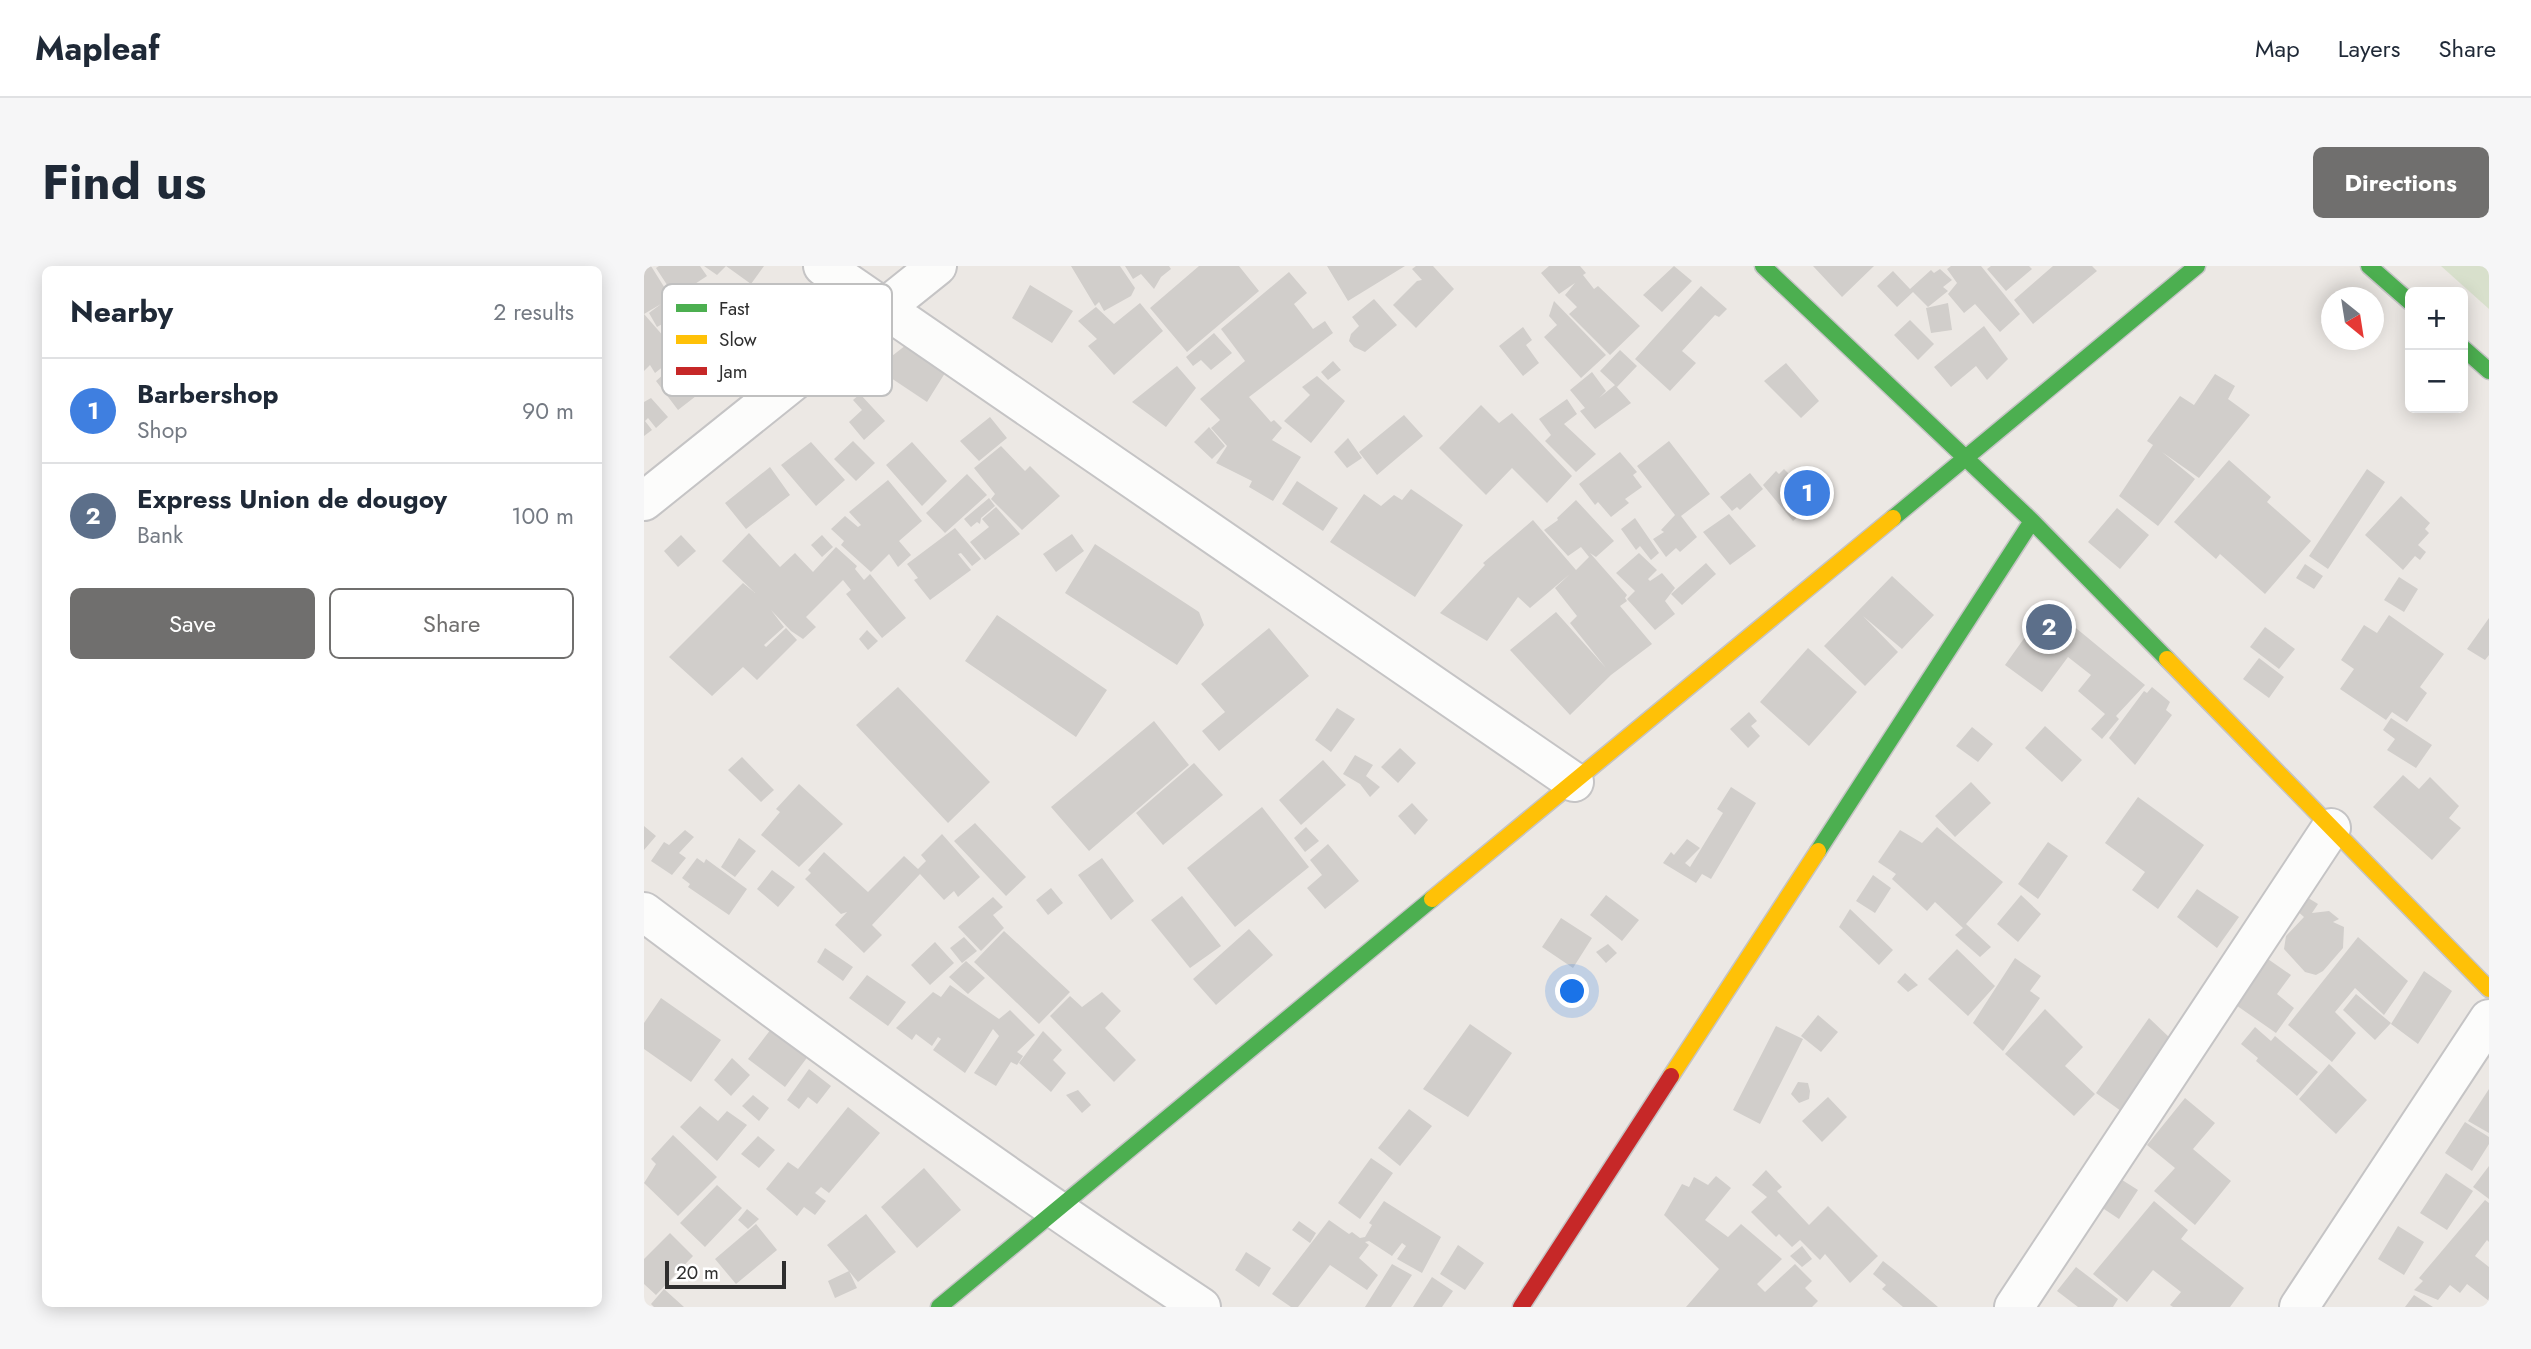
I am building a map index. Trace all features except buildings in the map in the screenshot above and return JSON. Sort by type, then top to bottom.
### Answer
[{"type":"street","points":[[823,266],[849,284]]},
{"type":"street","points":[[892,302],[937,266]]},
{"type":"street","points":[[1763,266],[1967,457],[2489,989]]},
{"type":"street","points":[[939,1307],[2197,266]]},
{"type":"street","points":[[2369,266],[2405,298]]},
{"type":"street","points":[[892,313],[1574,782]]},
{"type":"street","points":[[2465,350],[2489,371]]},
{"type":"street","points":[[644,501],[775,396]]},
{"type":"street","points":[[1521,1307],[2032,522]]},
{"type":"street","points":[[2014,1307],[2331,828]]},
{"type":"street","points":[[644,912],[776,1012],[1056,1211],[1201,1307]]},
{"type":"street","points":[[2299,1307],[2489,1019]]},
{"type":"green space","points":[[2441,266],[2489,266],[2489,309],[2468,290],[2468,287],[2464,287]]},
{"type":"traffic: fast","points":[[1763,266],[2032,521],[2167,659]]},
{"type":"traffic: fast","points":[[1893,518],[2197,266]]},
{"type":"traffic: fast","points":[[2369,266],[2405,298]]},
{"type":"traffic: fast","points":[[2465,350],[2489,371]]},
{"type":"traffic: fast","points":[[1818,851],[2032,521]]},
{"type":"traffic: fast","points":[[939,1307],[1432,899]]},
{"type":"traffic: slow","points":[[1432,899],[1893,518]]},
{"type":"traffic: slow","points":[[2167,659],[2489,989]]},
{"type":"traffic: slow","points":[[1671,1076],[1818,851]]},
{"type":"traffic: jam","points":[[1521,1307],[1671,1076]]},
{"type":"place","name":"Barbershop","points":[[1807,493]]},
{"type":"place","name":"Express Union de dougoy","points":[[2049,627]]}]
